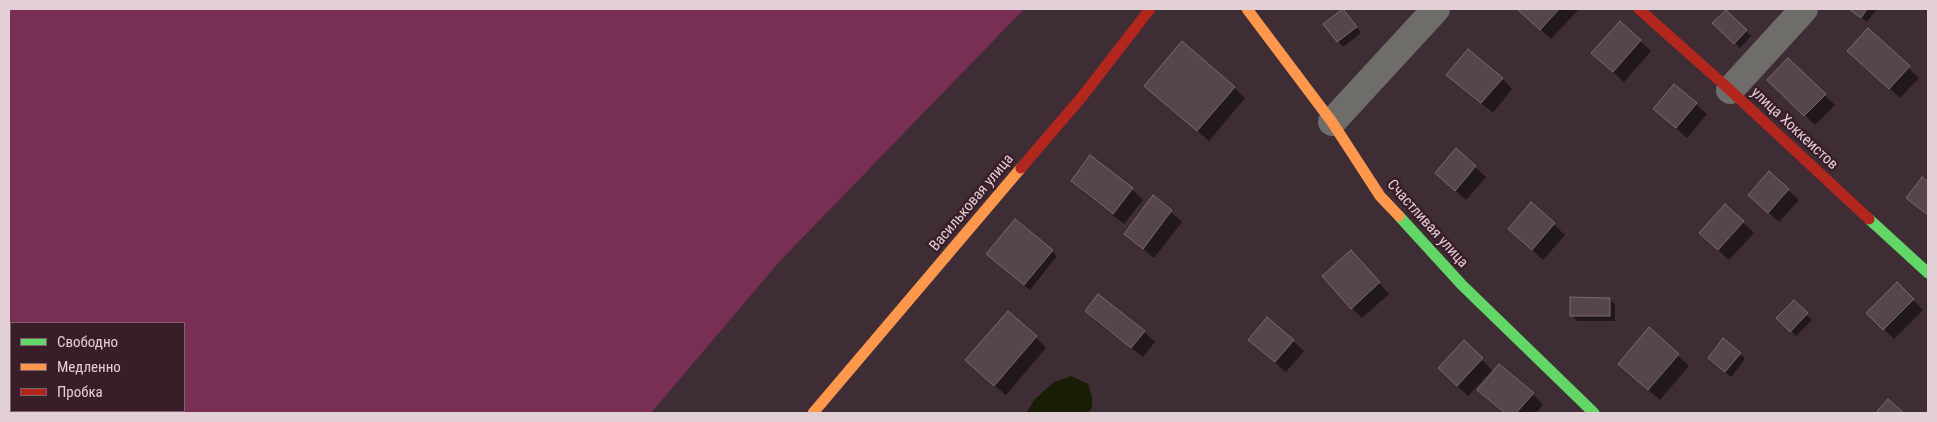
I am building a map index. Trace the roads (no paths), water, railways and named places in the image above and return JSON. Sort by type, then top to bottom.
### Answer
[{"type":"street","name":"Васильковая улица","points":[[813,413],[1081,98],[1150,9]]},
{"type":"street","name":"Счастливая улица","points":[[1247,9],[1332,122],[1380,196],[1462,285],[1594,413]]},
{"type":"street","points":[[1332,122],[1436,9]]},
{"type":"street","name":"улица Хоккеистов","points":[[1638,9],[1730,90],[1928,273]]},
{"type":"street","points":[[1730,90],[1804,9]]}]
